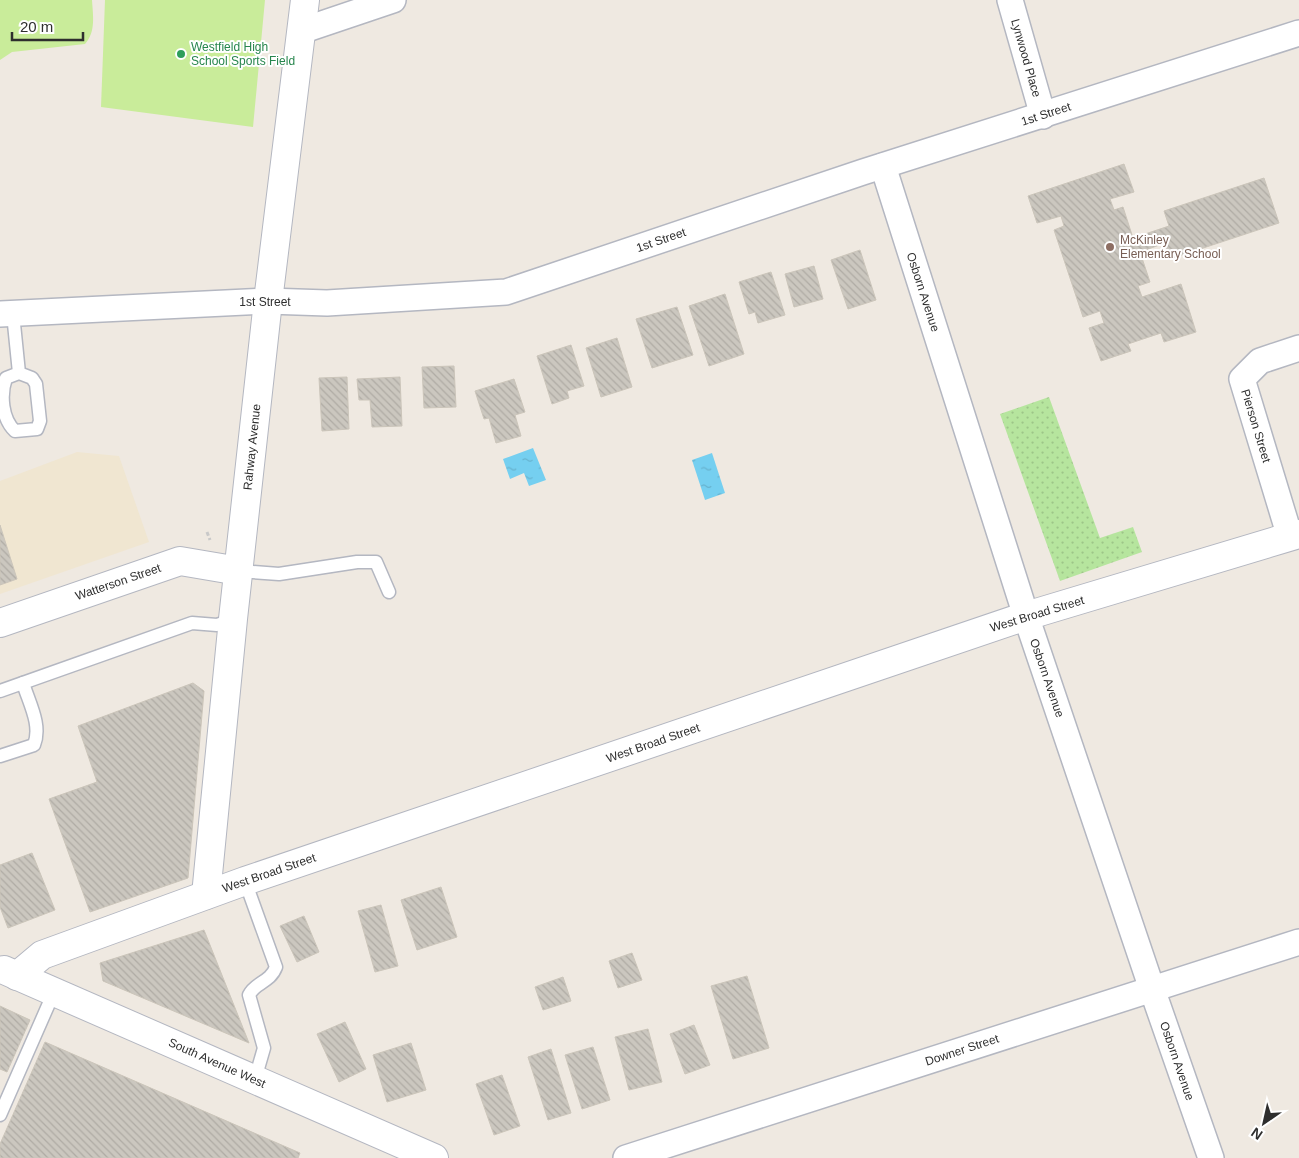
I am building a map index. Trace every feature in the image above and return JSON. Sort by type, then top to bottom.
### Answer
[{"type":"street","name":"Rahway Avenue","points":[[206,895],[233,619],[268,300],[305,0]]},
{"type":"street","points":[[301,31],[394,0]]},
{"type":"street","name":"Lynwood Place","points":[[1010,0],[1043,116]]},
{"type":"street","name":"1st Street","points":[[7,314],[268,300],[327,303],[506,292],[883,166],[1299,33]]},
{"type":"street","name":"Osborn Avenue","points":[[883,166],[1026,616],[1211,1158]]},
{"type":"street","name":"Pierson Street","points":[[1294,536],[1242,379],[1260,361],[1299,348]]},
{"type":"street","name":"West Broad Street","points":[[9,972],[42,956],[206,895],[1026,616],[1294,536]]},
{"type":"street","name":"Watterson Street","points":[[0,623],[180,561],[239,571]]},
{"type":"street","name":"Downer Street","points":[[626,1158],[1299,942]]},
{"type":"street","name":"South Avenue West","points":[[9,972],[434,1158]]},
{"type":"lane","points":[[7,314],[18,373]]},
{"type":"lane","points":[[18,373],[32,378],[36,384],[40,421],[37,428],[15,431],[8,424],[3,404],[3,386],[6,378],[18,373]]},
{"type":"lane","points":[[239,571],[279,574],[357,562],[376,562],[388,592]]},
{"type":"lane","points":[[0,691],[192,623],[217,625],[233,619]]},
{"type":"lane","points":[[0,756],[34,745],[38,736],[36,722],[23,683]]},
{"type":"lane","points":[[246,881],[276,967],[273,975],[251,990],[249,995],[264,1048],[254,1080]]},
{"type":"lane","points":[[0,1116],[54,992]]},
{"type":"shaded area","points":[[77,452],[119,456],[149,542],[0,594],[0,481]]},
{"type":"green space","points":[[0,0],[92,0],[93,24],[91,34],[85,44],[12,52],[0,60]]},
{"type":"green space","name":"Westfield High School Sports Field","points":[[105,0],[265,0],[253,127],[101,107]]},
{"type":"green space","points":[[1049,397],[1100,538],[1133,527],[1142,552],[1060,581],[1000,414]]},
{"type":"water","points":[[533,448],[546,480],[529,486],[524,473],[510,479],[503,459]]},
{"type":"water","points":[[712,453],[725,493],[705,500],[692,460]]},
{"type":"building","name":"McKinley Elementary School","points":[[1124,164],[1134,192],[1110,199],[1114,210],[1123,207],[1133,238],[1169,226],[1164,211],[1264,178],[1279,223],[1170,259],[1165,243],[1140,252],[1150,282],[1138,286],[1142,297],[1181,284],[1196,332],[1164,342],[1161,333],[1128,344],[1131,351],[1101,361],[1089,328],[1104,323],[1100,311],[1083,317],[1054,230],[1064,226],[1061,216],[1037,223],[1028,196]]},
{"type":"building","points":[[860,250],[876,300],[848,309],[831,260]]},
{"type":"building","points":[[814,266],[823,299],[794,307],[785,274]]},
{"type":"building","points":[[771,272],[785,315],[758,323],[755,312],[749,314],[739,282]]},
{"type":"building","points":[[725,294],[744,354],[709,366],[689,306]]},
{"type":"building","points":[[677,307],[693,355],[652,368],[636,319]]},
{"type":"building","points":[[617,338],[632,387],[601,397],[586,348]]},
{"type":"building","points":[[571,345],[584,386],[567,391],[569,398],[552,404],[537,356]]},
{"type":"building","points":[[454,366],[456,407],[424,408],[422,367]]},
{"type":"building","points":[[347,377],[349,429],[322,431],[319,378]]},
{"type":"building","points":[[400,377],[402,426],[372,427],[370,400],[359,400],[357,379]]},
{"type":"building","points":[[514,379],[525,412],[515,415],[521,436],[496,443],[489,418],[484,419],[475,391]]},
{"type":"building","points":[[0,525],[17,579],[0,585]]},
{"type":"building","points":[[193,683],[204,691],[188,878],[90,912],[49,799],[97,782],[78,726]]},
{"type":"building","points":[[32,853],[55,910],[8,928],[0,907],[0,865]]},
{"type":"building","points":[[441,887],[457,937],[417,950],[401,900]]},
{"type":"building","points":[[381,905],[398,966],[375,972],[358,911]]},
{"type":"building","points":[[304,916],[319,952],[297,962],[280,926]]},
{"type":"building","points":[[204,930],[249,1043],[103,981],[100,963]]},
{"type":"building","points":[[632,953],[642,980],[618,988],[609,961]]},
{"type":"building","points":[[747,976],[769,1048],[733,1059],[711,986]]},
{"type":"building","points":[[563,977],[571,1001],[543,1010],[535,987]]},
{"type":"building","points":[[0,1006],[30,1020],[7,1072],[0,1069]]},
{"type":"building","points":[[345,1022],[366,1069],[339,1082],[317,1034]]},
{"type":"building","points":[[694,1025],[710,1065],[685,1074],[670,1034]]},
{"type":"building","points":[[648,1029],[662,1082],[629,1090],[615,1037]]},
{"type":"building","points":[[45,1042],[300,1153],[298,1158],[0,1158],[0,1144]]},
{"type":"building","points":[[411,1043],[426,1090],[387,1102],[373,1055]]},
{"type":"building","points":[[593,1047],[610,1100],[582,1109],[565,1055]]},
{"type":"building","points":[[551,1049],[571,1113],[548,1120],[528,1057]]},
{"type":"building","points":[[502,1075],[520,1126],[494,1135],[476,1084]]},
{"type":"place","name":"Westfield High School Sports Field","points":[[181,54]]},
{"type":"place","name":"McKinley Elementary School","points":[[1110,247]]}]
